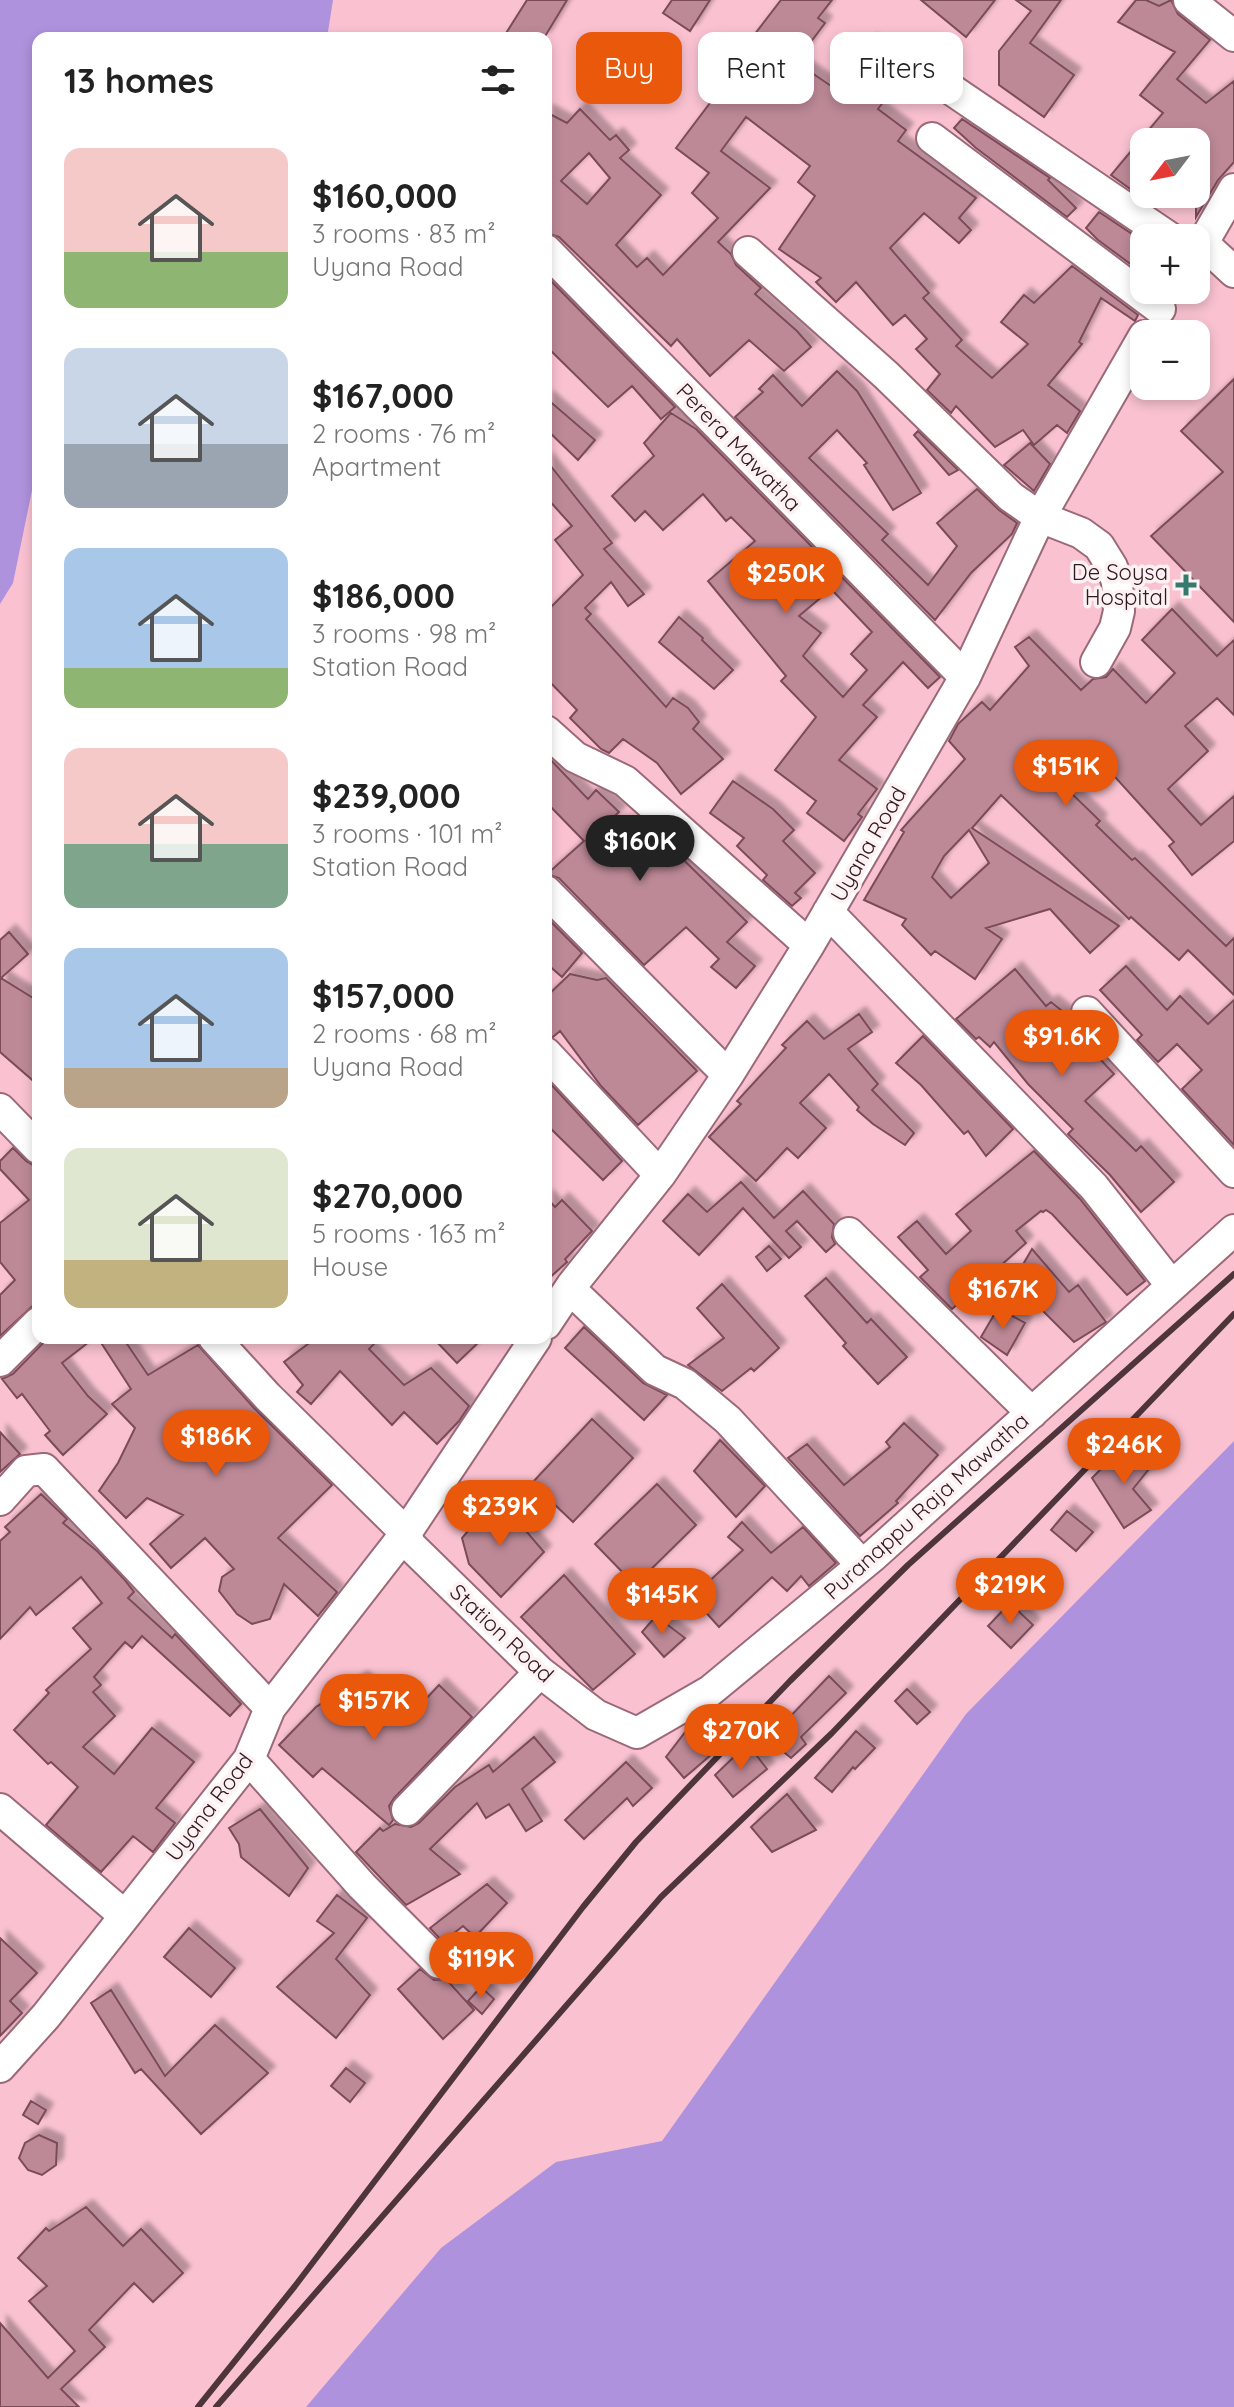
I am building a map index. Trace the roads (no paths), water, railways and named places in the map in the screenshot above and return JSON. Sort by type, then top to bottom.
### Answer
[{"type":"street","points":[[1189,0],[1234,36]]},
{"type":"street","points":[[963,97],[1149,224]]},
{"type":"street","points":[[932,138],[1155,317]]},
{"type":"street","points":[[1210,230],[1234,189]]},
{"type":"street","points":[[1210,250],[1234,272]]},
{"type":"street","points":[[748,252],[886,375],[1011,497],[1040,517],[1081,533],[1099,546],[1112,567],[1119,592],[1119,611],[1115,628],[1096,662]]},
{"type":"street","name":"Perera Mawatha","points":[[552,256],[965,677]]},
{"type":"street","name":"Uyana Road","points":[[552,1315],[572,1285],[660,1175],[728,1075],[809,945],[965,677],[1040,517],[1155,317]]},
{"type":"street","points":[[552,736],[575,757],[625,781],[809,945]]},
{"type":"street","points":[[552,897],[728,1075]]},
{"type":"street","points":[[828,912],[1094,1187],[1172,1286]]},
{"type":"street","points":[[1087,1012],[1234,1172]]},
{"type":"street","points":[[552,1059],[660,1175]]},
{"type":"street","points":[[0,1109],[32,1142]]},
{"type":"street","name":"Puranappu Raja Mawatha","points":[[596,1715],[637,1733],[710,1691],[862,1565],[1234,1230]]},
{"type":"street","points":[[849,1233],[1032,1413]]},
{"type":"street","points":[[572,1285],[570,1289],[655,1370],[685,1384],[728,1420],[862,1565]]},
{"type":"street","points":[[0,1361],[32,1329]]},
{"type":"street","name":"Station Road","points":[[219,1344],[267,1396],[406,1533],[410,1545],[540,1672],[596,1715]]},
{"type":"street","name":"Uyana Road","points":[[1,2065],[46,2016],[249,1759],[270,1708],[406,1533],[532,1344]]},
{"type":"street","points":[[0,1500],[26,1471],[44,1469],[270,1708]]},
{"type":"street","points":[[407,1810],[540,1672]]},
{"type":"street","points":[[249,1759],[362,1886],[439,1963]]},
{"type":"street","points":[[0,1809],[125,1916]]},
{"type":"railway","points":[[198,2407],[295,2286],[583,1907],[636,1842],[790,1681],[908,1565],[1234,1274]]},
{"type":"railway","points":[[216,2407],[661,1897],[832,1733],[1234,1314]]},
{"type":"place","name":"De Soysa Hospital","points":[[1186,585]]}]
